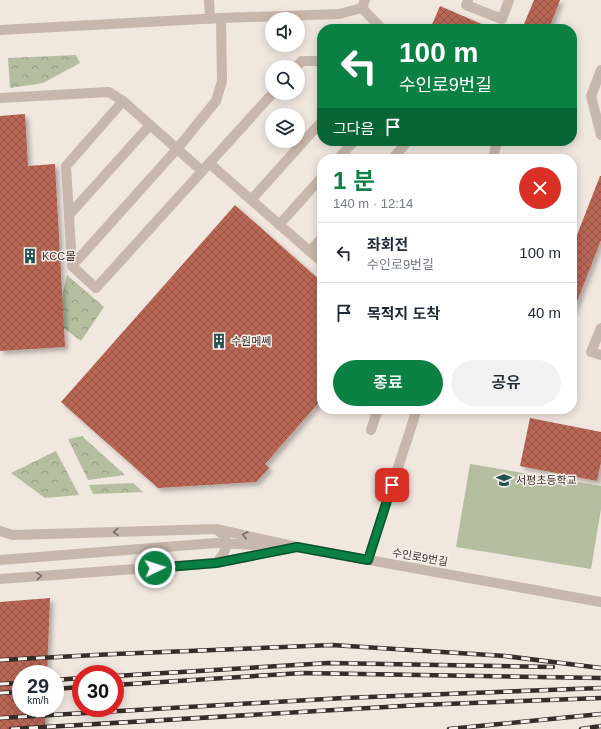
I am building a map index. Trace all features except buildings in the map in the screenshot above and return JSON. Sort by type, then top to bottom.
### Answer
[{"type":"street","points":[[209,0],[210,19]]},
{"type":"street","points":[[352,0],[363,4],[378,24]]},
{"type":"street","points":[[468,0],[466,5],[502,19],[509,0]]},
{"type":"street","points":[[0,30],[221,18],[339,14],[363,4]]},
{"type":"street","points":[[72,266],[177,149],[216,101],[222,81],[221,18]]},
{"type":"street","points":[[305,61],[317,61]]},
{"type":"street","points":[[601,70],[591,96],[601,135]]},
{"type":"street","points":[[0,98],[109,92],[123,101],[177,149],[206,167],[251,200],[317,257]]},
{"type":"street","points":[[123,101],[66,166],[72,266],[96,288],[267,100]]},
{"type":"street","points":[[69,215],[150,125]]},
{"type":"street","points":[[251,200],[317,127]]},
{"type":"street","points":[[342,154],[350,146]]},
{"type":"street","points":[[396,154],[404,146]]},
{"type":"street","points":[[280,225],[317,183]]},
{"type":"street","points":[[310,251],[317,243]]},
{"type":"street","points":[[601,328],[591,352],[601,355]]},
{"type":"street","points":[[371,430],[376,414]]},
{"type":"street","points":[[368,560],[415,414]]},
{"type":"street","points":[[216,528],[224,535],[226,541],[223,556],[216,563]]},
{"type":"street","points":[[0,531],[13,535],[216,528],[297,547]]},
{"type":"street","points":[[0,560],[216,543],[297,547]]},
{"type":"street","points":[[0,579],[216,563],[297,547]]},
{"type":"street","name":"수인로9번길","points":[[297,547],[601,602]]},
{"type":"green space","points":[[76,55],[80,63],[43,83],[10,88],[8,58]]},
{"type":"green space","points":[[67,275],[104,307],[81,341],[56,322]]},
{"type":"green space","points":[[82,436],[125,475],[88,480],[68,439]]},
{"type":"green space","points":[[56,451],[79,495],[45,498],[11,473]]},
{"type":"green space","points":[[470,464],[601,486],[601,509],[591,569],[456,547]]},
{"type":"green space","points":[[133,483],[143,492],[93,494],[89,485]]},
{"type":"railway","points":[[0,660],[332,645],[505,656],[601,668]]},
{"type":"railway","points":[[124,675],[329,663],[553,667]]},
{"type":"railway","points":[[124,684],[302,673],[601,678]]},
{"type":"railway","points":[[64,679],[72,679]]},
{"type":"railway","points":[[0,684],[12,683]]},
{"type":"railway","points":[[64,688],[72,688]]},
{"type":"railway","points":[[0,718],[344,698],[601,688]]},
{"type":"railway","points":[[0,693],[12,692]]},
{"type":"railway","points":[[11,729],[420,705],[601,698]]},
{"type":"railway","points":[[449,729],[601,714]]},
{"type":"railway","points":[[581,729],[601,726]]},
{"type":"place","name":"KCC몰","points":[[30,256]]},
{"type":"place","name":"수원메쎄","points":[[219,341]]},
{"type":"place","name":"서평초등학교","points":[[504,480]]},
{"type":"route","points":[[155,568],[216,563],[297,547],[368,560],[392,485]]}]
